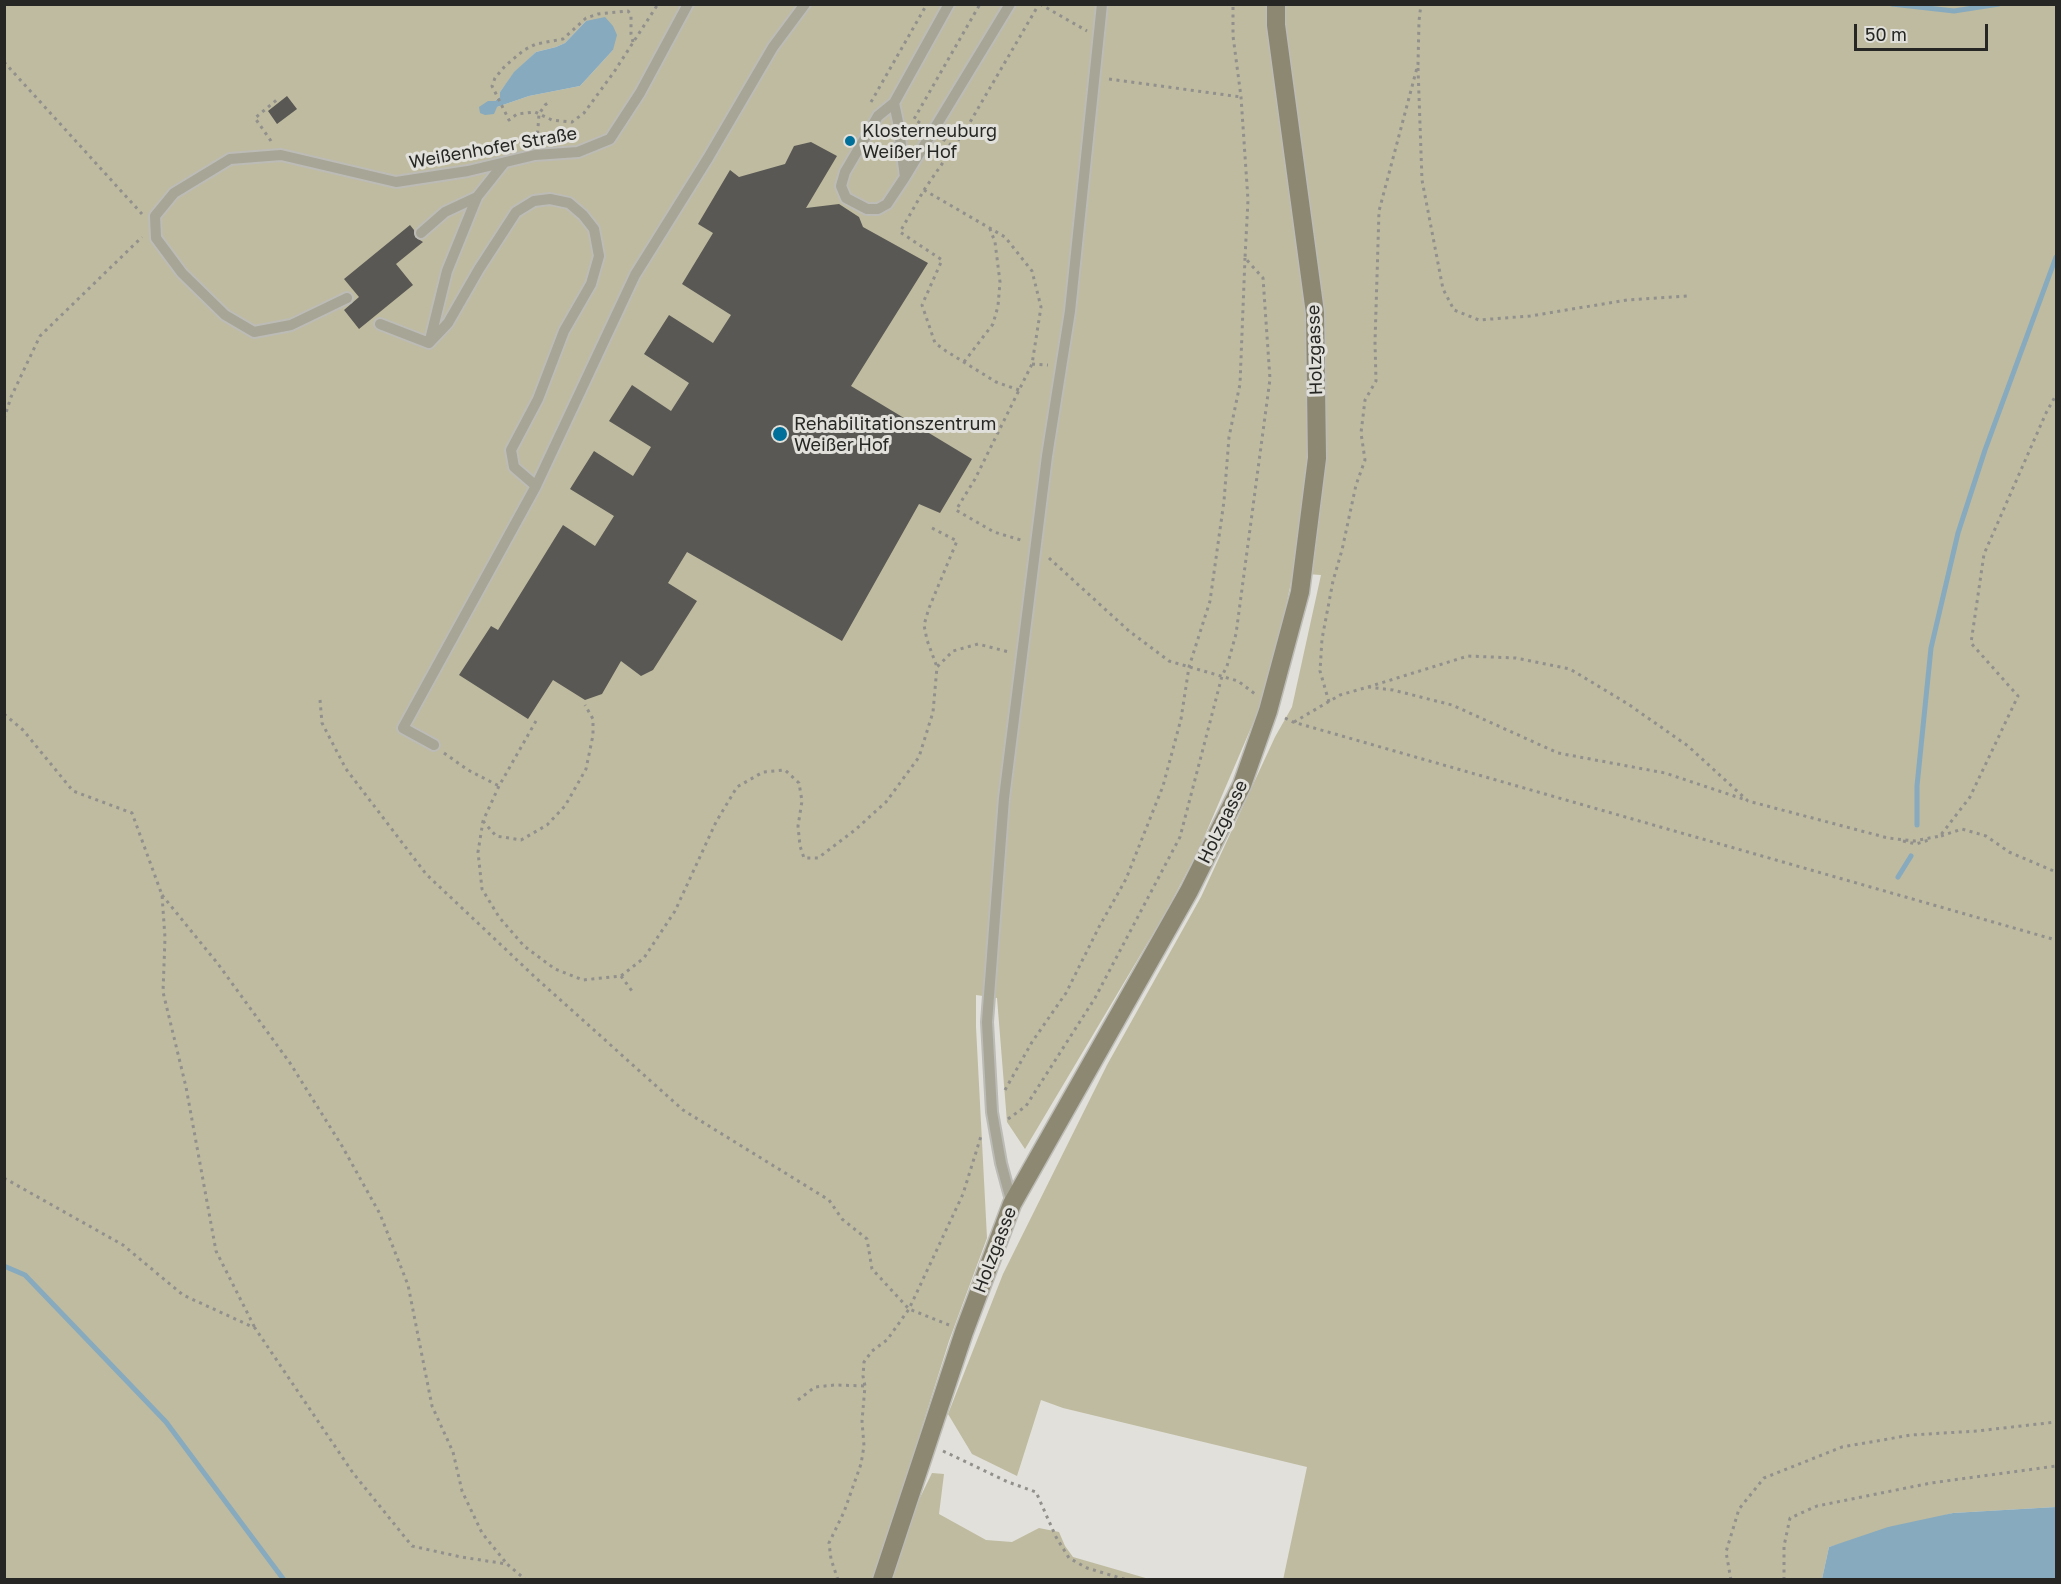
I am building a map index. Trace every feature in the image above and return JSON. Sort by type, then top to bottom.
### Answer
[{"type":"street","name":"Holzgasse","points":[[882,1580],[964,1332],[1012,1204],[1189,891],[1242,785],[1269,711],[1300,592],[1317,458],[1315,313],[1276,25],[1276,4]]},
{"type":"lane","name":"Weißenhofer Straße","points":[[154,226],[155,216],[174,193],[230,159],[281,155],[396,182],[468,171],[535,155],[578,152],[610,139],[640,93],[688,4]]},
{"type":"lane","points":[[434,745],[403,728],[536,486],[635,275],[708,158],[773,47],[805,4]]},
{"type":"lane","points":[[948,4],[894,103],[878,116],[844,172],[841,186],[846,198],[867,209],[878,209],[887,204],[1010,4]]},
{"type":"lane","points":[[1012,1204],[1001,1163],[992,1112],[987,1022],[1004,798],[1047,456],[1070,311],[1102,4]]},
{"type":"lane","points":[[894,103],[905,177]]},
{"type":"lane","points":[[429,343],[447,271],[477,197],[504,162]]},
{"type":"lane","points":[[422,233],[445,212],[477,197]]},
{"type":"lane","points":[[429,343],[448,323],[516,212],[534,201],[550,199],[570,203],[584,215],[594,229],[599,255],[591,284],[564,331],[538,399],[511,450],[514,467],[536,486]]},
{"type":"lane","points":[[154,226],[156,238],[182,273],[225,315],[254,332],[291,325],[347,298]]},
{"type":"lane","points":[[380,324],[429,343]]},
{"type":"path","points":[[633,42],[632,15],[628,11],[598,14],[586,18],[562,39],[536,44],[524,50],[505,66],[495,78],[492,86],[509,120],[517,114],[535,112],[552,120],[572,122],[584,113],[633,42],[658,4]]},
{"type":"path","points":[[870,104],[927,4]]},
{"type":"path","points":[[954,147],[915,119],[980,4]]},
{"type":"path","points":[[1019,390],[996,382],[935,343],[922,305],[942,260],[900,232],[924,190],[954,147],[1039,4],[1099,38]]},
{"type":"path","points":[[838,1580],[831,1559],[829,1543],[844,1512],[861,1464],[864,1446],[862,1421],[865,1386],[862,1376],[864,1362],[872,1351],[887,1340],[909,1309],[963,1194],[979,1141],[992,1112],[1032,1042],[1066,993],[1126,879],[1163,786],[1181,719],[1189,667],[1210,602],[1224,501],[1229,437],[1240,384],[1248,200],[1233,36],[1233,4]]},
{"type":"path","points":[[1421,4],[1418,63],[1422,180],[1443,289],[1454,310],[1479,320],[1530,316],[1627,300],[1687,296]]},
{"type":"path","points":[[4,62],[154,226],[40,336],[11,397],[4,419]]},
{"type":"path","points":[[1329,702],[1320,671],[1322,639],[1356,485],[1365,460],[1361,433],[1365,400],[1376,381],[1379,211],[1418,63]]},
{"type":"path","points":[[1095,77],[1240,97]]},
{"type":"path","points":[[279,98],[255,118],[281,155]]},
{"type":"path","points":[[535,155],[539,114],[551,101]]},
{"type":"path","points":[[924,190],[1005,237],[1032,271],[1041,308],[1032,364],[975,479],[956,510],[994,532],[1036,545],[1129,631],[1169,660],[1238,681],[1253,691],[1269,711]]},
{"type":"path","points":[[964,362],[993,324],[998,306],[1000,282],[995,242],[990,228]]},
{"type":"path","points":[[995,1128],[1026,1106],[1089,1008],[1180,837],[1222,676],[1236,634],[1270,379],[1263,278],[1245,258]]},
{"type":"path","points":[[1940,836],[1970,797],[2018,696],[1971,643],[1984,554],[2056,395]]},
{"type":"path","points":[[536,721],[499,786],[483,821],[478,852],[482,889],[499,917],[524,946],[555,969],[583,980],[621,976],[644,958],[675,911],[716,822],[737,787],[763,772],[785,770],[799,783],[802,801],[798,826],[804,858],[818,858],[855,830],[885,802],[919,757],[933,712],[937,667],[924,625],[928,608],[957,541],[932,528]]},
{"type":"path","points":[[937,667],[953,651],[978,644],[1023,655]]},
{"type":"path","points":[[1748,801],[1688,746],[1629,704],[1570,669],[1516,658],[1468,656],[1340,695],[1293,722],[2056,940]]},
{"type":"path","points":[[1368,687],[1393,690],[1452,705],[1558,753],[1665,773],[1748,801],[1888,838],[1916,844],[1962,829],[1986,836],[2009,852],[2056,872]]},
{"type":"path","points":[[320,700],[322,723],[346,768],[426,874],[536,978],[683,1110],[829,1200],[842,1219],[867,1239],[872,1269],[909,1309],[964,1332]]},
{"type":"path","points":[[483,821],[496,836],[521,840],[547,825],[565,806],[585,769],[594,735],[592,719],[585,705]]},
{"type":"path","points":[[4,714],[23,730],[73,791],[132,813],[162,895],[165,939],[163,992],[186,1087],[216,1251],[255,1328],[353,1473],[412,1546],[507,1564]]},
{"type":"path","points":[[434,745],[468,770],[499,786]]},
{"type":"path","points":[[162,895],[218,964],[290,1063],[342,1146],[380,1214],[408,1285],[432,1406],[453,1452],[462,1491],[482,1533],[507,1564],[526,1580]]},
{"type":"path","points":[[621,976],[632,991]]},
{"type":"path","points":[[4,1178],[123,1245],[183,1294],[255,1328]]},
{"type":"path","points":[[798,1400],[815,1387],[865,1386]]},
{"type":"path","points":[[1731,1580],[1726,1552],[1739,1509],[1764,1478],[1842,1447],[1911,1435],[1977,1431],[2056,1422]]},
{"type":"path","points":[[927,1443],[1008,1482],[1036,1492],[1056,1537],[1069,1558],[1087,1568],[1127,1580]]},
{"type":"path","points":[[1784,1580],[1784,1546],[1790,1518],[1817,1506],[1931,1483],[2056,1466]]},
{"type":"shaded area","points":[[5,5],[2056,5],[2056,1507],[1953,1513],[1829,1547],[1822,1579],[1283,1580],[1307,1467],[1063,1408],[1041,1400],[1017,1476],[972,1454],[948,1414],[1003,1274],[1107,1065],[1201,897],[1275,737],[1292,707],[1321,575],[1293,573],[1269,686],[1199,849],[1166,912],[1025,1149],[1007,1122],[997,998],[976,995],[987,1238],[949,1341],[894,1516],[910,1518],[932,1473],[944,1474],[939,1514],[986,1540],[1012,1542],[1039,1528],[1059,1532],[1073,1557],[1149,1579],[5,1580]],"holes":[[[586,21],[613,50],[580,86],[529,96],[497,107],[495,101],[500,97],[500,92],[514,73],[536,52],[565,43]]]},
{"type":"water","points":[[605,17],[617,35],[613,50],[580,86],[529,96],[497,107],[494,114],[480,113],[479,107],[500,97],[500,92],[514,72],[536,52],[565,43],[586,21]]},
{"type":"water","points":[[2056,1507],[2056,1579],[1822,1579],[1829,1547],[1888,1527],[1953,1513]]},
{"type":"building","points":[[287,96],[297,109],[277,124],[268,111]]},
{"type":"building","name":"Rehabilitationszentrum Weißer Hof","points":[[811,142],[837,156],[806,208],[839,204],[859,217],[863,227],[928,263],[851,386],[972,459],[940,513],[919,504],[842,641],[687,552],[668,583],[697,601],[653,670],[641,676],[621,661],[602,694],[585,700],[553,680],[528,719],[459,675],[491,626],[498,630],[563,525],[595,546],[614,516],[570,489],[594,451],[633,476],[651,447],[609,421],[632,385],[671,411],[689,383],[644,354],[669,315],[713,343],[731,315],[682,284],[713,233],[698,224],[730,170],[739,177],[785,164],[794,146]]},
{"type":"building","points":[[410,225],[415,237],[423,242],[396,264],[413,285],[359,329],[344,310],[359,297],[344,279]]},
{"type":"waterway","points":[[1892,4],[1954,11],[1999,4]]},
{"type":"waterway","points":[[1917,825],[1917,786],[1931,648],[1958,533],[1985,450],[2056,257]]},
{"type":"waterway","points":[[1898,877],[1911,856]]},
{"type":"waterway","points":[[4,1266],[25,1275],[166,1422],[284,1580]]},
{"type":"place","name":"Klosterneuburg Weißer Hof","points":[[850,141]]},
{"type":"place","name":"Rehabilitationszentrum Weißer Hof","points":[[780,434]]}]
